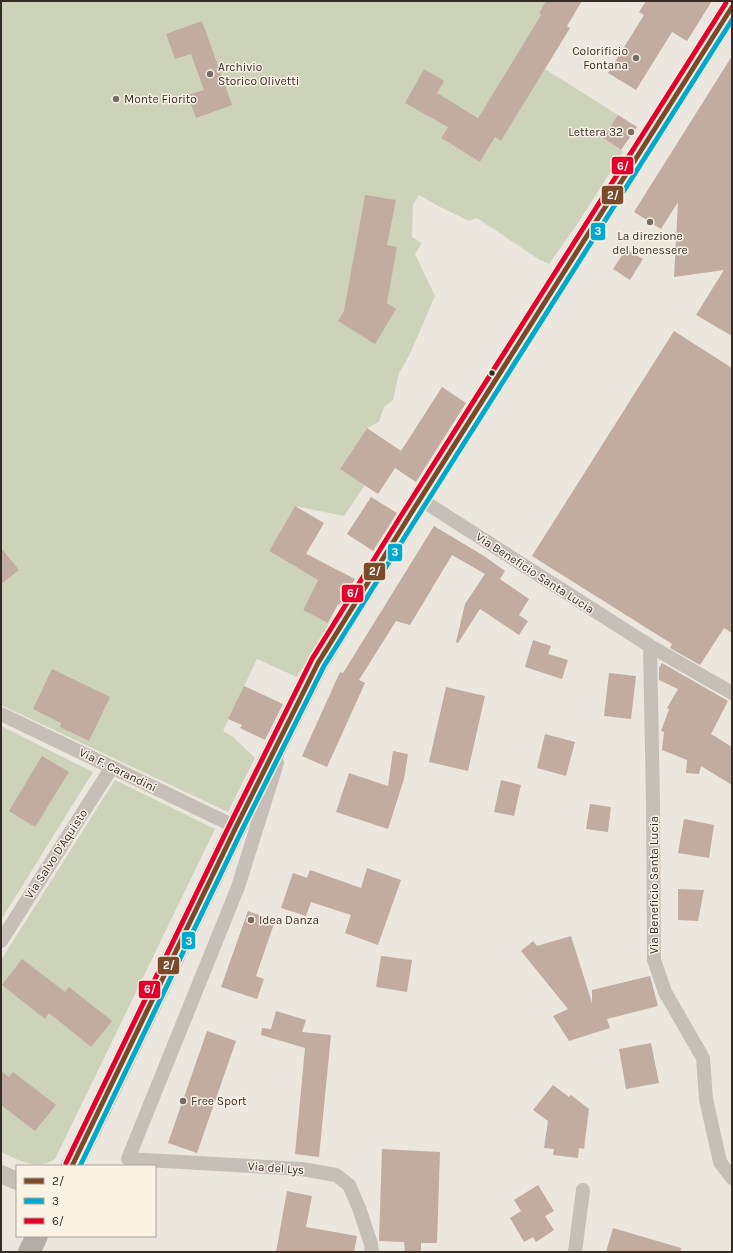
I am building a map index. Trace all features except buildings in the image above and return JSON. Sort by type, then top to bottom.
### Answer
[{"type":"main road","points":[[72,1165],[236,827],[318,663],[420,499],[732,7]]},
{"type":"main road","points":[[29,1252],[37,1237]]},
{"type":"street","name":"Via Beneficio Santa Lucia","points":[[420,499],[650,646],[732,693]]},
{"type":"street","name":"Via Beneficio Santa Lucia","points":[[650,646],[654,802],[654,960],[665,992],[703,1058],[706,1099],[720,1162],[732,1178]]},
{"type":"street","name":"Via F. Carandini","points":[[1,714],[236,827]]},
{"type":"street","name":"Via del Lys","points":[[273,752],[277,764],[238,887],[128,1159],[302,1169],[336,1175],[349,1185],[359,1208],[371,1244],[372,1252]]},
{"type":"street","name":"Via Salvo D'Aquisto","points":[[1,941],[112,767]]},
{"type":"street","points":[[1,1174],[16,1181]]},
{"type":"street","points":[[575,1252],[583,1190]]},
{"type":"green space","points":[[1,1],[546,1],[539,13],[541,15],[478,118],[460,107],[441,138],[480,162],[495,137],[501,141],[545,69],[618,115],[603,138],[623,152],[578,223],[549,264],[540,260],[477,218],[469,221],[419,195],[413,205],[412,237],[422,243],[415,254],[435,296],[409,356],[399,373],[393,400],[384,407],[379,422],[367,428],[340,469],[365,485],[344,516],[295,506],[269,551],[297,568],[306,553],[326,564],[303,610],[329,623],[297,677],[257,659],[223,731],[232,736],[255,758],[228,812],[1,705]]},
{"type":"green space","points":[[1,726],[93,772],[1,920]]},
{"type":"green space","points":[[115,780],[215,829],[55,1159],[41,1164],[28,1163],[1,1152],[1,960]]},
{"type":"transit line","name":"6/","points":[[66,1163],[230,824],[312,659],[726,3]]},
{"type":"transit line","name":"2/","points":[[72,1165],[236,827],[318,663],[732,7]]},
{"type":"transit line","name":"3","points":[[80,1165],[242,830],[324,666],[732,20]]},
{"type":"place","name":"Colorificio Fontana","points":[[636,58]]},
{"type":"place","name":"Archivio Storico Olivetti","points":[[210,74]]},
{"type":"place","name":"Monte Fiorito","points":[[116,99]]},
{"type":"place","name":"Lettera 32","points":[[631,132]]},
{"type":"place","name":"La direzione del benessere","points":[[650,222]]},
{"type":"place","name":"Idea Danza","points":[[251,920]]},
{"type":"place","name":"Free Sport","points":[[183,1101]]}]
